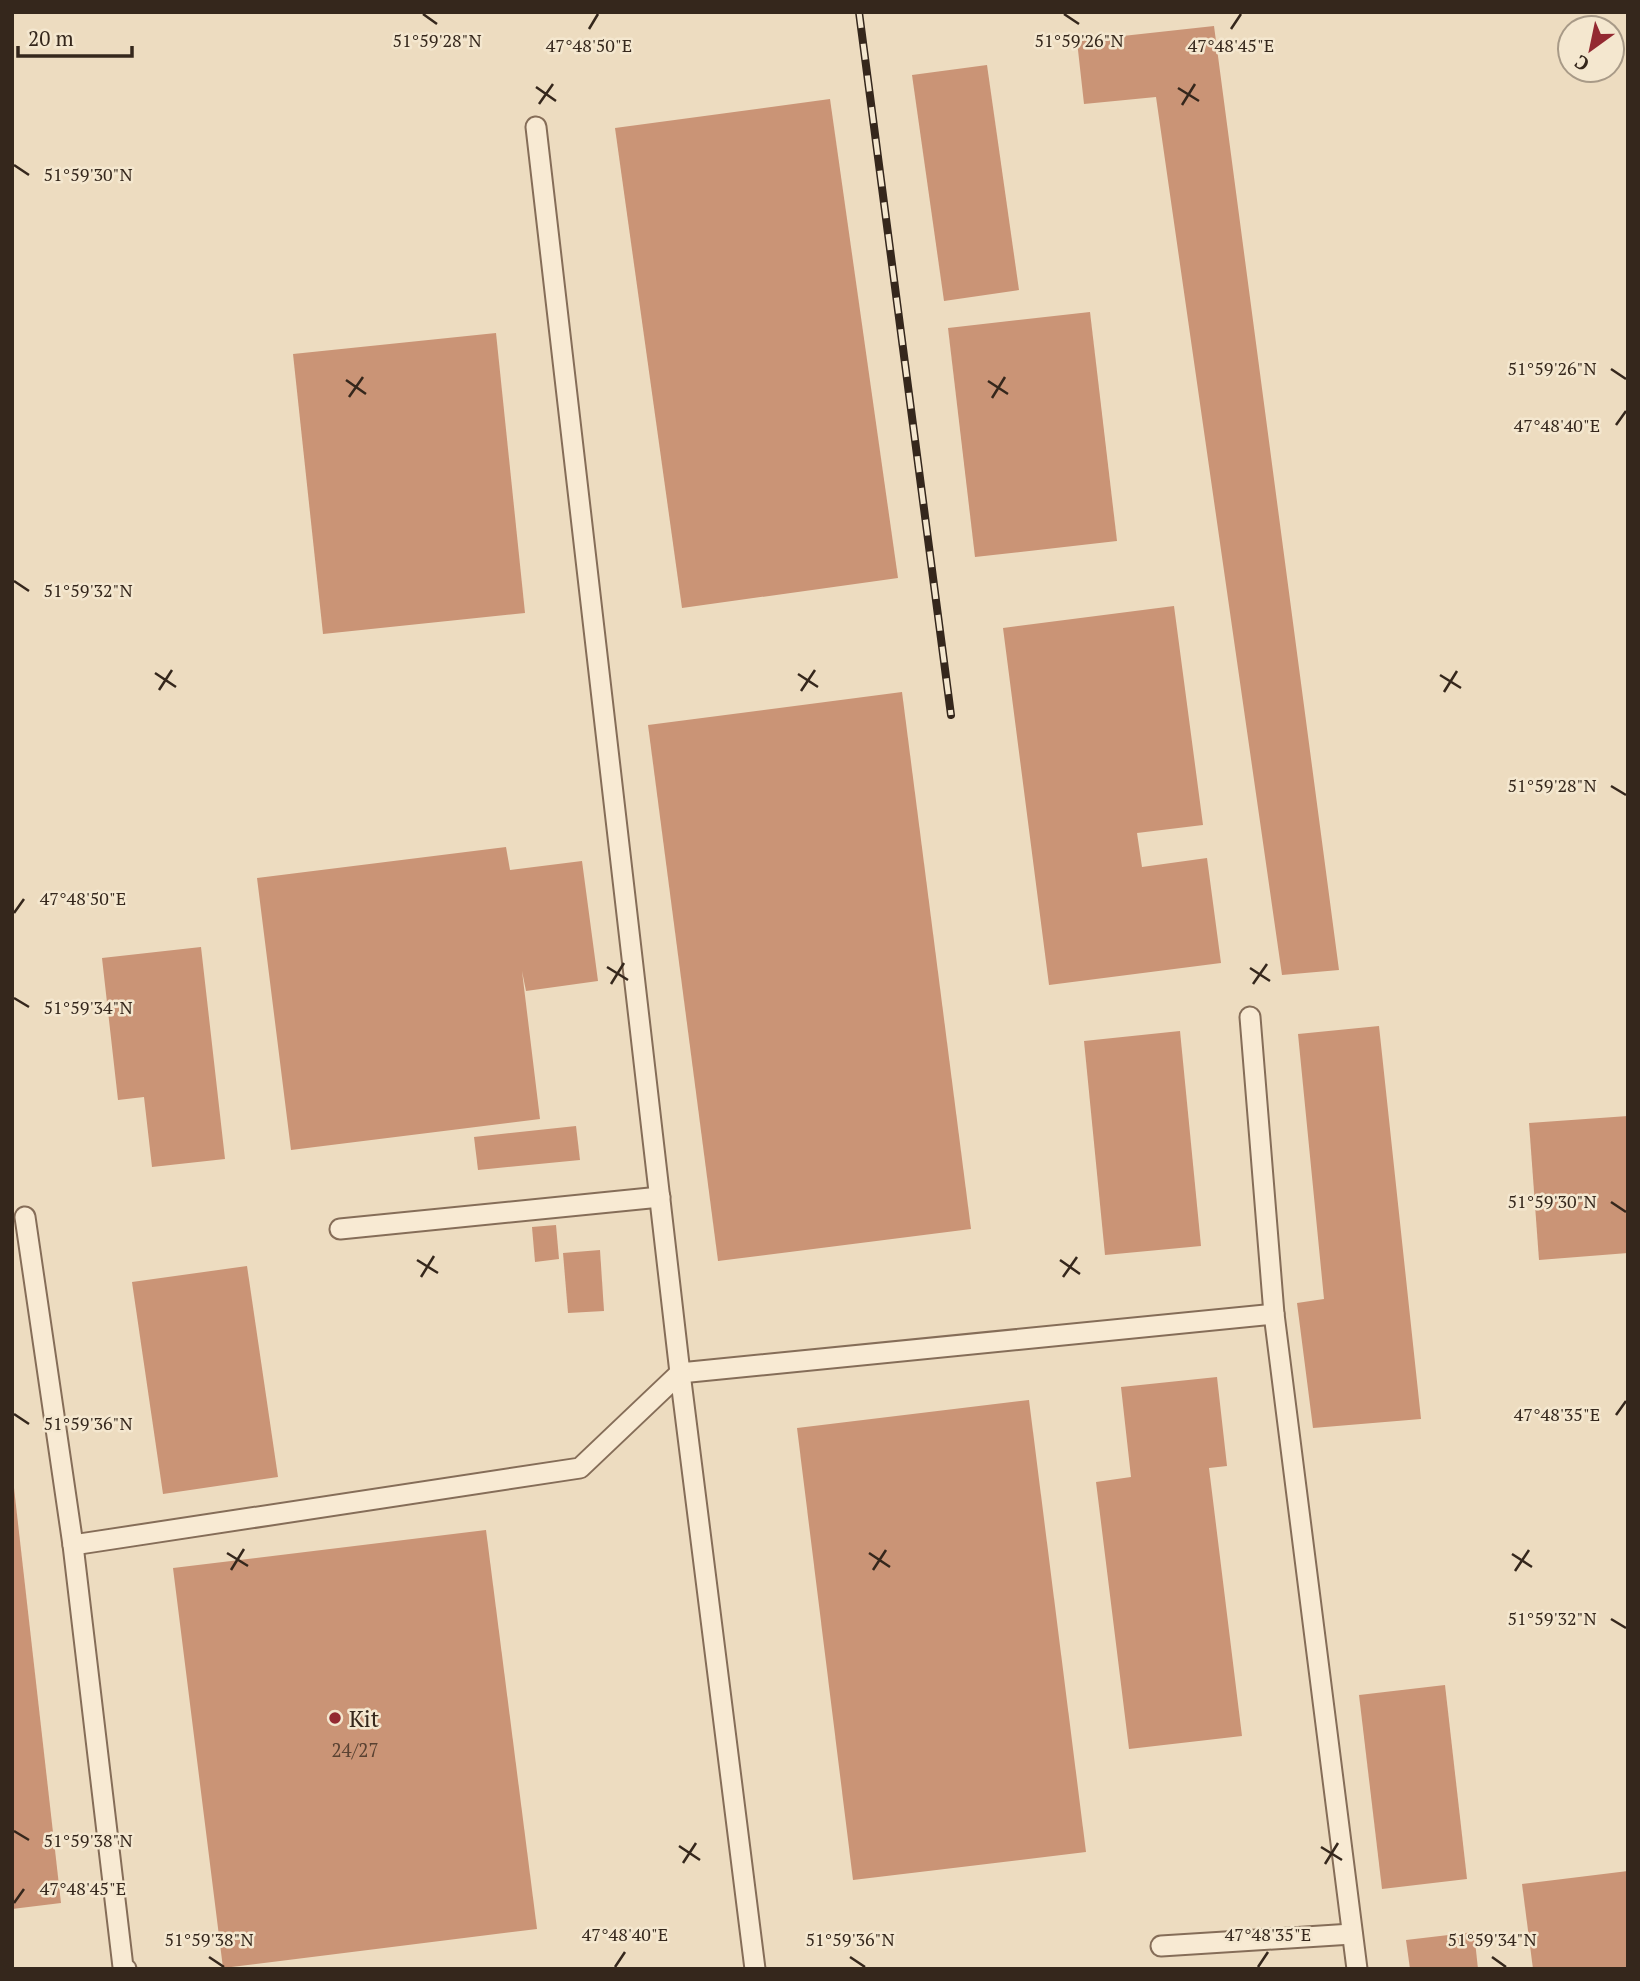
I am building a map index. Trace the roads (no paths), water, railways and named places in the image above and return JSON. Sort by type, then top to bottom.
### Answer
[{"type":"lane","points":[[537,127],[680,1373],[755,1969]]},
{"type":"lane","points":[[1250,1017],[1274,1314],[1357,1969]]},
{"type":"lane","points":[[340,1229],[660,1197]]},
{"type":"lane","points":[[25,1217],[73,1545],[123,1967],[126,1969]]},
{"type":"lane","points":[[73,1545],[580,1468],[680,1373],[1274,1314]]},
{"type":"lane","points":[[1161,1946],[1352,1934]]},
{"type":"railway","points":[[859,12],[951,715]]},
{"type":"place","name":"Kit","points":[[335,1718]]}]
